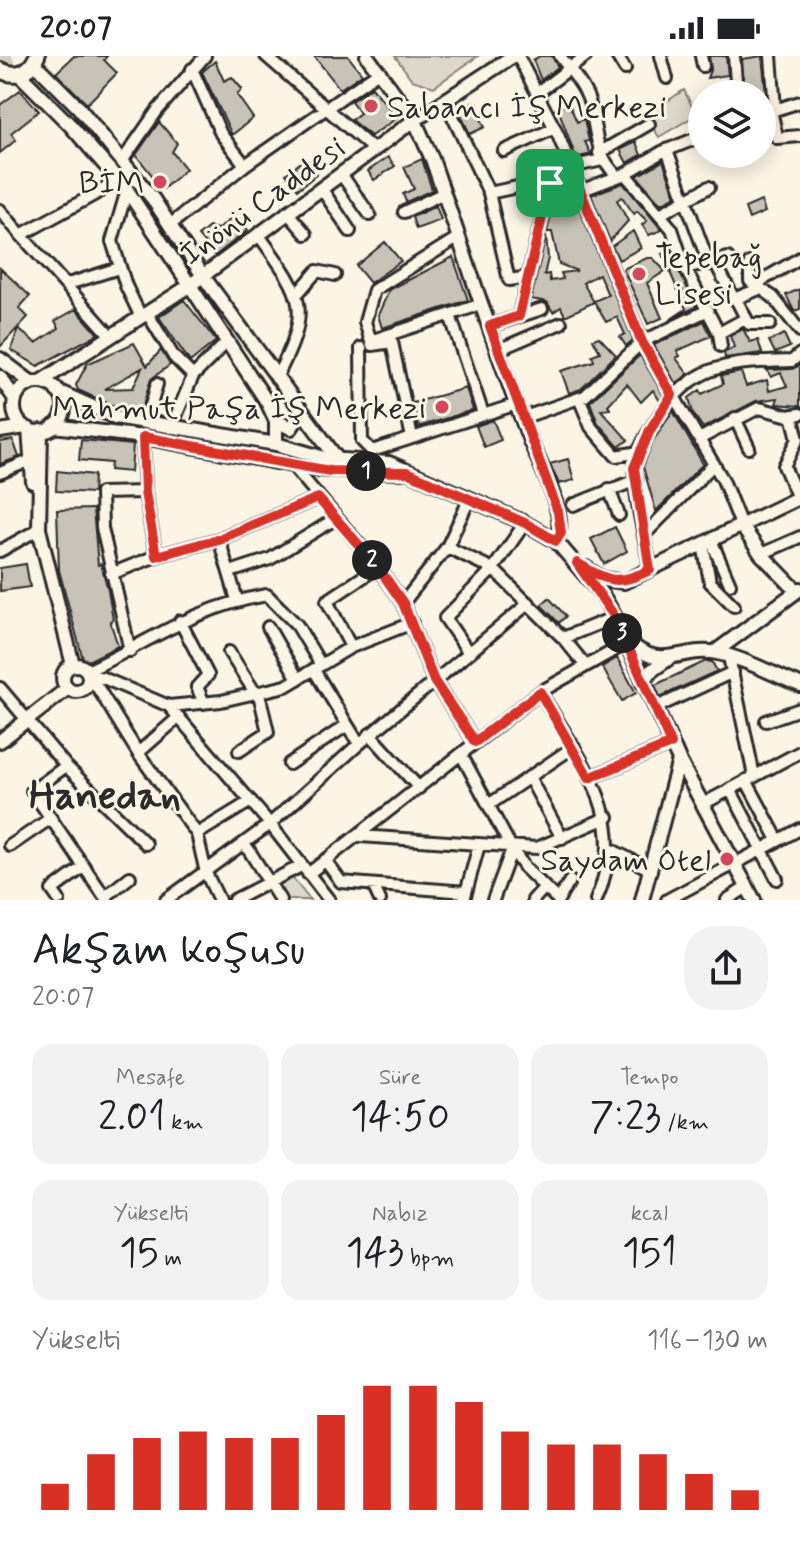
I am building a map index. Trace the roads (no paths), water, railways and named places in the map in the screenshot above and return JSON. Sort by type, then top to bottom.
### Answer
[{"type":"highway","points":[[6,73],[37,58]]},
{"type":"main road","points":[[367,56],[415,121],[444,193],[558,512],[561,533],[556,541]]},
{"type":"main road","name":"İnönü Caddesi","points":[[36,382],[189,286],[415,121],[515,56]]},
{"type":"main road","points":[[37,58],[123,160],[301,413],[338,460]]},
{"type":"main road","points":[[6,73],[71,126],[123,186],[228,341],[276,421],[276,444]]},
{"type":"main road","points":[[0,359],[36,382],[89,408],[146,423],[276,444],[338,460],[376,460],[470,498],[556,541],[577,563],[615,617],[671,744],[754,900]]},
{"type":"main road","points":[[0,377],[15,399],[15,415],[37,428]]},
{"type":"main road","points":[[15,399],[36,382]]},
{"type":"main road","points":[[38,501],[29,461],[37,428],[63,410],[57,391]]},
{"type":"main road","points":[[276,421],[291,428],[301,413]]},
{"type":"main road","points":[[0,741],[68,688],[81,689],[88,675],[73,665],[39,529],[37,428]]},
{"type":"main road","points":[[0,431],[37,428],[143,437],[330,471],[407,472]]},
{"type":"main road","points":[[577,563],[603,579],[624,582],[799,497]]},
{"type":"main road","points":[[715,652],[799,592],[761,554],[741,525]]},
{"type":"main road","points":[[626,640],[643,653],[668,659],[715,652],[800,685]]},
{"type":"main road","points":[[643,683],[651,671],[668,659]]},
{"type":"main road","points":[[68,688],[63,677],[73,665]]},
{"type":"main road","points":[[642,900],[679,760]]},
{"type":"street","points":[[123,160],[205,56]]},
{"type":"street","points":[[515,56],[555,128],[642,342],[714,464],[741,525]]},
{"type":"street","points":[[560,56],[590,102],[601,157],[662,213],[672,229],[685,268],[719,333],[721,346]]},
{"type":"street","points":[[537,93],[586,56]]},
{"type":"street","points":[[617,56],[625,69]]},
{"type":"street","points":[[661,56],[667,78]]},
{"type":"street","points":[[734,56],[736,80]]},
{"type":"street","points":[[770,80],[771,56]]},
{"type":"street","points":[[268,58],[374,150]]},
{"type":"street","points":[[192,69],[221,134],[245,165]]},
{"type":"street","points":[[170,225],[245,165],[380,71]]},
{"type":"street","points":[[445,100],[489,193],[509,280],[529,277]]},
{"type":"street","points":[[776,109],[800,102]]},
{"type":"street","points":[[489,193],[550,183],[601,157],[649,124]]},
{"type":"street","points":[[504,151],[555,128]]},
{"type":"street","points":[[776,131],[777,138],[800,136]]},
{"type":"street","points":[[580,191],[688,142]]},
{"type":"street","points":[[667,150],[712,263],[745,319],[753,326],[770,324]]},
{"type":"street","points":[[341,174],[370,215]]},
{"type":"street","points":[[519,316],[550,183]]},
{"type":"street","points":[[21,235],[123,186]]},
{"type":"street","points":[[123,186],[112,241],[119,268],[144,315],[174,357],[193,376]]},
{"type":"street","points":[[662,213],[709,187]]},
{"type":"street","points":[[321,188],[350,231]]},
{"type":"street","points":[[404,212],[444,193]]},
{"type":"street","points":[[0,210],[110,335]]},
{"type":"street","points":[[287,212],[306,234]]},
{"type":"street","points":[[672,229],[692,219]]},
{"type":"street","points":[[258,234],[298,293],[297,335],[276,378]]},
{"type":"street","points":[[412,438],[392,342],[372,345],[365,322],[374,290],[459,237]]},
{"type":"street","points":[[685,268],[728,258]]},
{"type":"street","points":[[737,301],[800,258]]},
{"type":"street","points":[[750,263],[750,281],[773,297],[800,331]]},
{"type":"street","points":[[68,284],[119,268]]},
{"type":"street","points":[[298,293],[317,271],[335,275]]},
{"type":"street","points":[[371,341],[482,304]]},
{"type":"street","points":[[490,326],[542,309]]},
{"type":"street","points":[[522,418],[579,398],[642,342],[708,310]]},
{"type":"street","points":[[450,315],[483,414]]},
{"type":"street","points":[[719,333],[745,319]]},
{"type":"street","points":[[498,350],[561,323]]},
{"type":"street","points":[[246,336],[257,327]]},
{"type":"street","points":[[171,428],[193,376],[228,341]]},
{"type":"street","points":[[361,348],[362,441],[372,451],[517,404]]},
{"type":"street","points":[[650,570],[634,468],[639,452],[672,395],[695,376],[724,366],[792,361],[800,354]]},
{"type":"street","points":[[146,423],[157,384]]},
{"type":"street","points":[[579,398],[591,427],[616,456],[639,452]]},
{"type":"street","points":[[699,439],[759,408],[796,415],[798,439],[784,466],[799,497]]},
{"type":"street","points":[[735,418],[749,448]]},
{"type":"street","points":[[143,437],[145,492],[156,556]]},
{"type":"street","points":[[0,473],[29,461]]},
{"type":"street","points":[[646,533],[714,464]]},
{"type":"street","points":[[293,466],[378,567],[403,603],[434,681],[475,742]]},
{"type":"street","points":[[573,505],[636,480]]},
{"type":"street","points":[[609,489],[619,515]]},
{"type":"street","points":[[130,651],[102,528],[101,493],[145,492]]},
{"type":"street","points":[[111,574],[156,556],[219,539],[318,498]]},
{"type":"street","points":[[403,603],[447,547],[470,498]]},
{"type":"street","points":[[230,572],[270,559],[335,519]]},
{"type":"street","points":[[469,653],[445,618],[530,526]]},
{"type":"street","points":[[0,551],[39,529]]},
{"type":"street","points":[[761,554],[800,537]]},
{"type":"street","points":[[219,539],[237,600]]},
{"type":"street","points":[[707,542],[730,584]]},
{"type":"street","points":[[707,542],[710,582],[734,606]]},
{"type":"street","points":[[447,547],[493,569],[563,638],[586,666]]},
{"type":"street","points":[[351,647],[327,601],[378,567]]},
{"type":"street","points":[[88,675],[180,621],[237,600],[267,595],[297,625],[359,744]]},
{"type":"street","points":[[166,900],[270,824],[370,734],[529,603]]},
{"type":"street","points":[[563,638],[615,617]]},
{"type":"street","points":[[180,621],[208,675],[197,687],[204,703]]},
{"type":"street","points":[[169,706],[258,694],[298,679],[351,647],[412,623]]},
{"type":"street","points":[[268,627],[298,679]]},
{"type":"street","points":[[234,900],[269,880],[325,860],[360,836],[540,692],[626,640]]},
{"type":"street","points":[[229,652],[258,694],[268,732],[239,751]]},
{"type":"street","points":[[729,657],[750,778],[778,840]]},
{"type":"street","points":[[655,708],[733,672]]},
{"type":"street","points":[[88,675],[103,678],[169,706],[270,824],[329,900]]},
{"type":"street","points":[[88,675],[138,753],[197,834],[206,873],[219,900]]},
{"type":"street","points":[[0,688],[25,722],[66,766],[146,844]]},
{"type":"street","points":[[540,692],[608,817],[610,849],[604,882],[596,900]]},
{"type":"street","points":[[766,721],[800,709]]},
{"type":"street","points":[[138,753],[179,717]]},
{"type":"street","points":[[289,764],[347,725]]},
{"type":"street","points":[[370,734],[419,788]]},
{"type":"street","points":[[589,778],[671,744]]},
{"type":"street","points":[[490,804],[572,748]]},
{"type":"street","points":[[703,804],[800,752]]},
{"type":"street","points":[[461,754],[512,849],[544,888],[558,900],[570,881]]},
{"type":"street","points":[[66,766],[32,791],[104,896]]},
{"type":"street","points":[[529,777],[562,838]]},
{"type":"street","points":[[730,789],[777,879]]},
{"type":"street","points":[[197,834],[251,801]]},
{"type":"street","points":[[360,836],[512,849],[537,848],[608,817]]},
{"type":"street","points":[[10,846],[51,818]]},
{"type":"street","points":[[667,900],[800,829]]},
{"type":"street","points":[[245,844],[280,900]]},
{"type":"street","points":[[325,860],[341,882],[465,896],[479,845]]},
{"type":"street","points":[[493,900],[512,849]]},
{"type":"street","points":[[610,849],[651,870]]},
{"type":"street","points":[[59,900],[52,890],[82,868]]},
{"type":"street","points":[[89,900],[104,896],[130,877]]},
{"type":"street","points":[[373,885],[380,900]]},
{"type":"street","points":[[727,900],[747,887]]},
{"type":"street","points":[[533,900],[544,888]]},
{"type":"tunnel","points":[[0,64],[18,56]]},
{"type":"place","name":"Sabancı İş Merkezi","points":[[371,106]]},
{"type":"place","name":"BİM","points":[[160,182]]},
{"type":"place","name":"Tepebağ Lisesi","points":[[639,274]]},
{"type":"place","name":"Mahmut Paşa İş Merkezi","points":[[442,407]]},
{"type":"place","name":"Saydam Otel","points":[[727,859]]},
{"type":"district","name":"Hanedan","points":[[105,794]]}]
